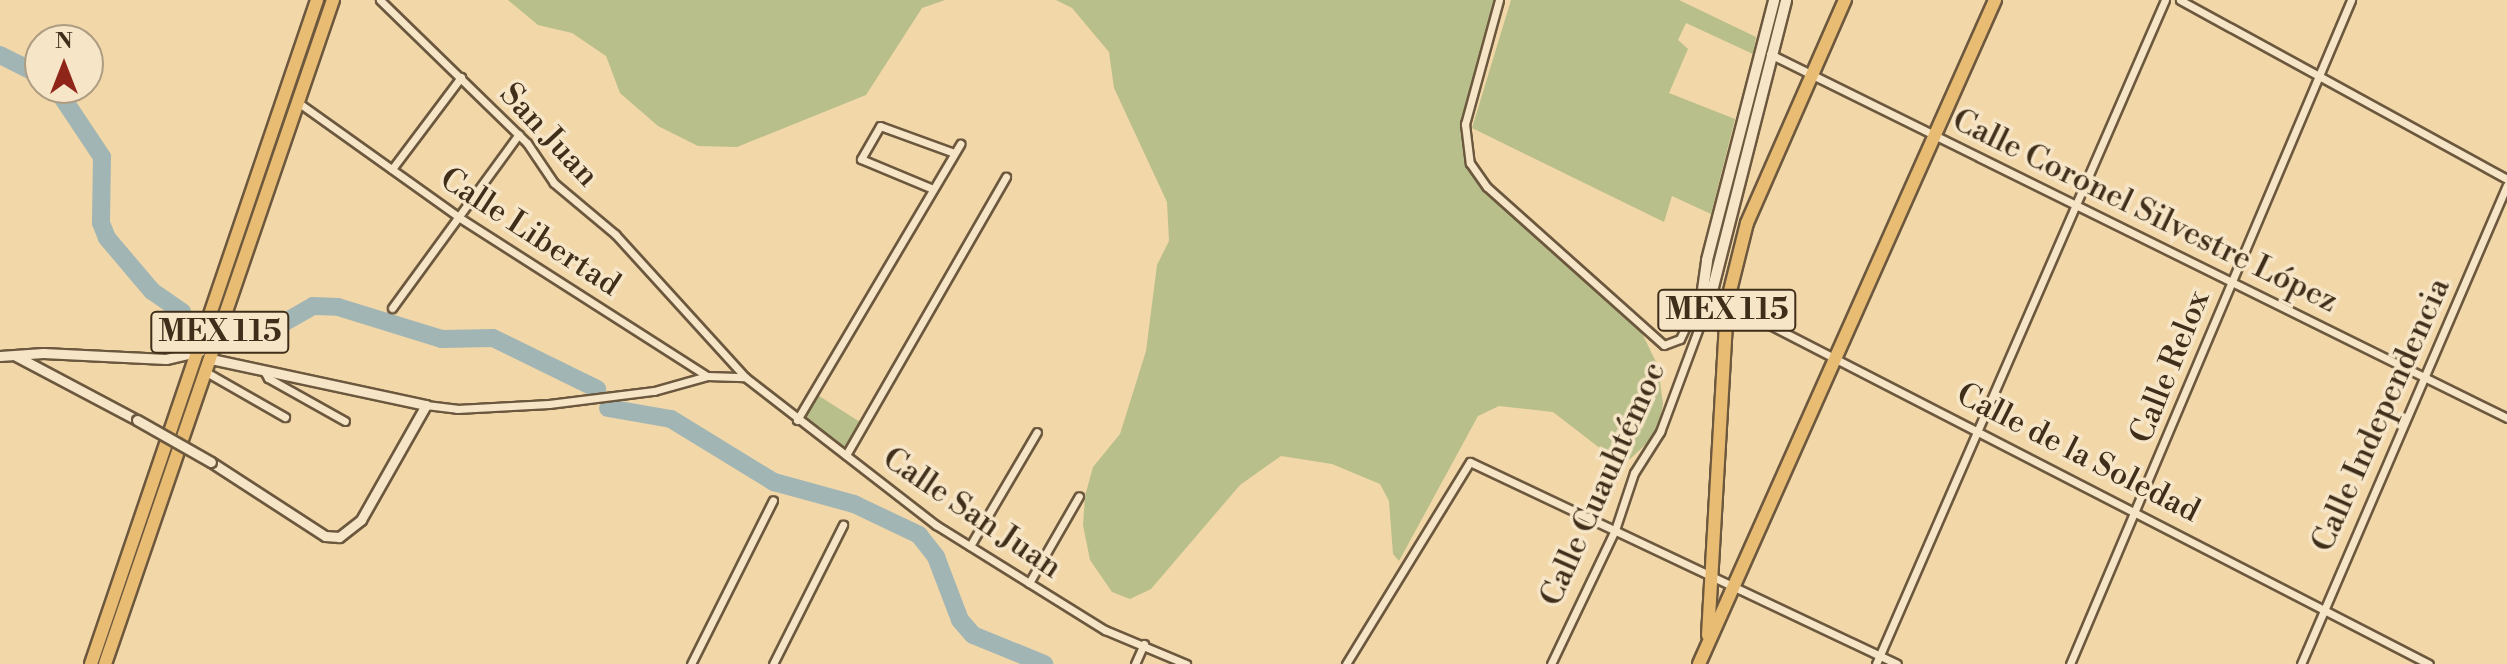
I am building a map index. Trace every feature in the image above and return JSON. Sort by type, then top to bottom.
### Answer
[{"type":"main road","name":"MEX 115","points":[[91,664],[317,0]]},
{"type":"main road","name":"MEX 115","points":[[105,664],[333,0]]},
{"type":"main road","name":"Calle Cuauhtémoc","points":[[1707,293],[1754,121],[1774,0]]},
{"type":"main road","name":"Calle Cuauhtémoc","points":[[1707,293],[1742,118],[1786,0]]},
{"type":"main road","name":"MEX 115","points":[[1707,643],[1727,303],[1747,223],[1845,0]]},
{"type":"main road","name":"MEX 115","points":[[1699,664],[1835,357],[1938,135],[1995,0]]},
{"type":"main road","points":[[1742,118],[1754,121]]},
{"type":"main road","name":"Calle de la Soledad","points":[[1707,293],[1727,303]]},
{"type":"street","name":"San Juan","points":[[380,0],[519,134],[554,183],[615,234],[745,377]]},
{"type":"street","name":"Calle Cuauhtémoc","points":[[1499,0],[1465,124],[1470,163],[1487,187],[1664,345],[1680,339],[1707,293]]},
{"type":"street","points":[[1878,660],[2165,0]]},
{"type":"street","points":[[2180,0],[2507,179]]},
{"type":"street","name":"Calle Relox","points":[[2070,664],[2137,513],[2232,278],[2351,0]]},
{"type":"street","name":"Calle Coronel Silvestre López","points":[[1766,52],[2232,278],[2423,378],[2507,418]]},
{"type":"street","points":[[392,169],[461,77]]},
{"type":"street","name":"Calle Libertad","points":[[299,103],[460,218],[707,376]]},
{"type":"street","points":[[933,189],[861,159],[880,126],[954,153]]},
{"type":"street","points":[[392,308],[519,134]]},
{"type":"street","points":[[797,420],[960,144]]},
{"type":"street","points":[[846,455],[1006,177]]},
{"type":"street","name":"Calle Independencia","points":[[2301,664],[2507,185]]},
{"type":"street","points":[[2497,211],[2507,216]]},
{"type":"street","name":"Calle Cuauhtémoc","points":[[1551,664],[1615,530],[1634,473],[1660,432],[1707,293]]},
{"type":"street","name":"Calle de la Soledad","points":[[1727,303],[2429,664]]},
{"type":"street","points":[[0,356],[166,359],[200,351]]},
{"type":"street","points":[[16,355],[211,462],[325,536],[339,537],[361,520],[426,405]]},
{"type":"street","points":[[209,366],[264,371],[457,409],[549,404],[654,391],[707,376],[745,377]]},
{"type":"street","points":[[209,366],[285,417]]},
{"type":"street","points":[[264,371],[268,378],[345,421]]},
{"type":"street","name":"Calle San Juan","points":[[745,377],[797,420],[970,546],[1105,630],[1186,664]]},
{"type":"street","points":[[970,546],[1037,432]]},
{"type":"street","points":[[1346,664],[1470,462],[1734,584],[1878,660],[1897,664]]},
{"type":"street","points":[[1029,583],[1079,496]]},
{"type":"street","points":[[691,664],[773,500]]},
{"type":"street","points":[[773,664],[843,525]]},
{"type":"street","points":[[1135,664],[1144,644]]},
{"type":"green space","points":[[508,0],[945,0],[922,8],[866,95],[737,147],[698,146],[658,126],[620,93],[606,56],[572,33],[538,25]]},
{"type":"green space","points":[[1056,0],[1504,0],[1468,127],[1472,164],[1483,180],[1636,321],[1658,366],[1663,404],[1657,434],[1630,459],[1601,449],[1553,412],[1499,406],[1478,416],[1399,561],[1393,554],[1389,501],[1380,484],[1332,464],[1281,456],[1240,485],[1151,589],[1130,599],[1112,592],[1090,560],[1083,525],[1085,496],[1093,467],[1120,434],[1146,351],[1157,265],[1169,241],[1167,202],[1114,88],[1109,52],[1072,8]]},
{"type":"green space","points":[[1511,0],[1679,0],[1756,37],[1753,54],[1686,23],[1678,40],[1688,49],[1669,93],[1735,119],[1711,214],[1672,196],[1664,222],[1472,128]]},
{"type":"green space","points":[[816,394],[860,422],[846,450],[803,416]]},
{"type":"waterway","points":[[0,55],[24,67]]},
{"type":"waterway","points":[[67,104],[102,157],[101,223],[107,238],[152,291],[182,312]]},
{"type":"waterway","points":[[239,331],[271,330],[313,306],[338,307],[442,339],[493,338],[597,389]]},
{"type":"waterway","points":[[608,408],[671,419],[774,482],[854,504],[919,535],[936,557],[960,620],[973,635],[1044,664]]}]
